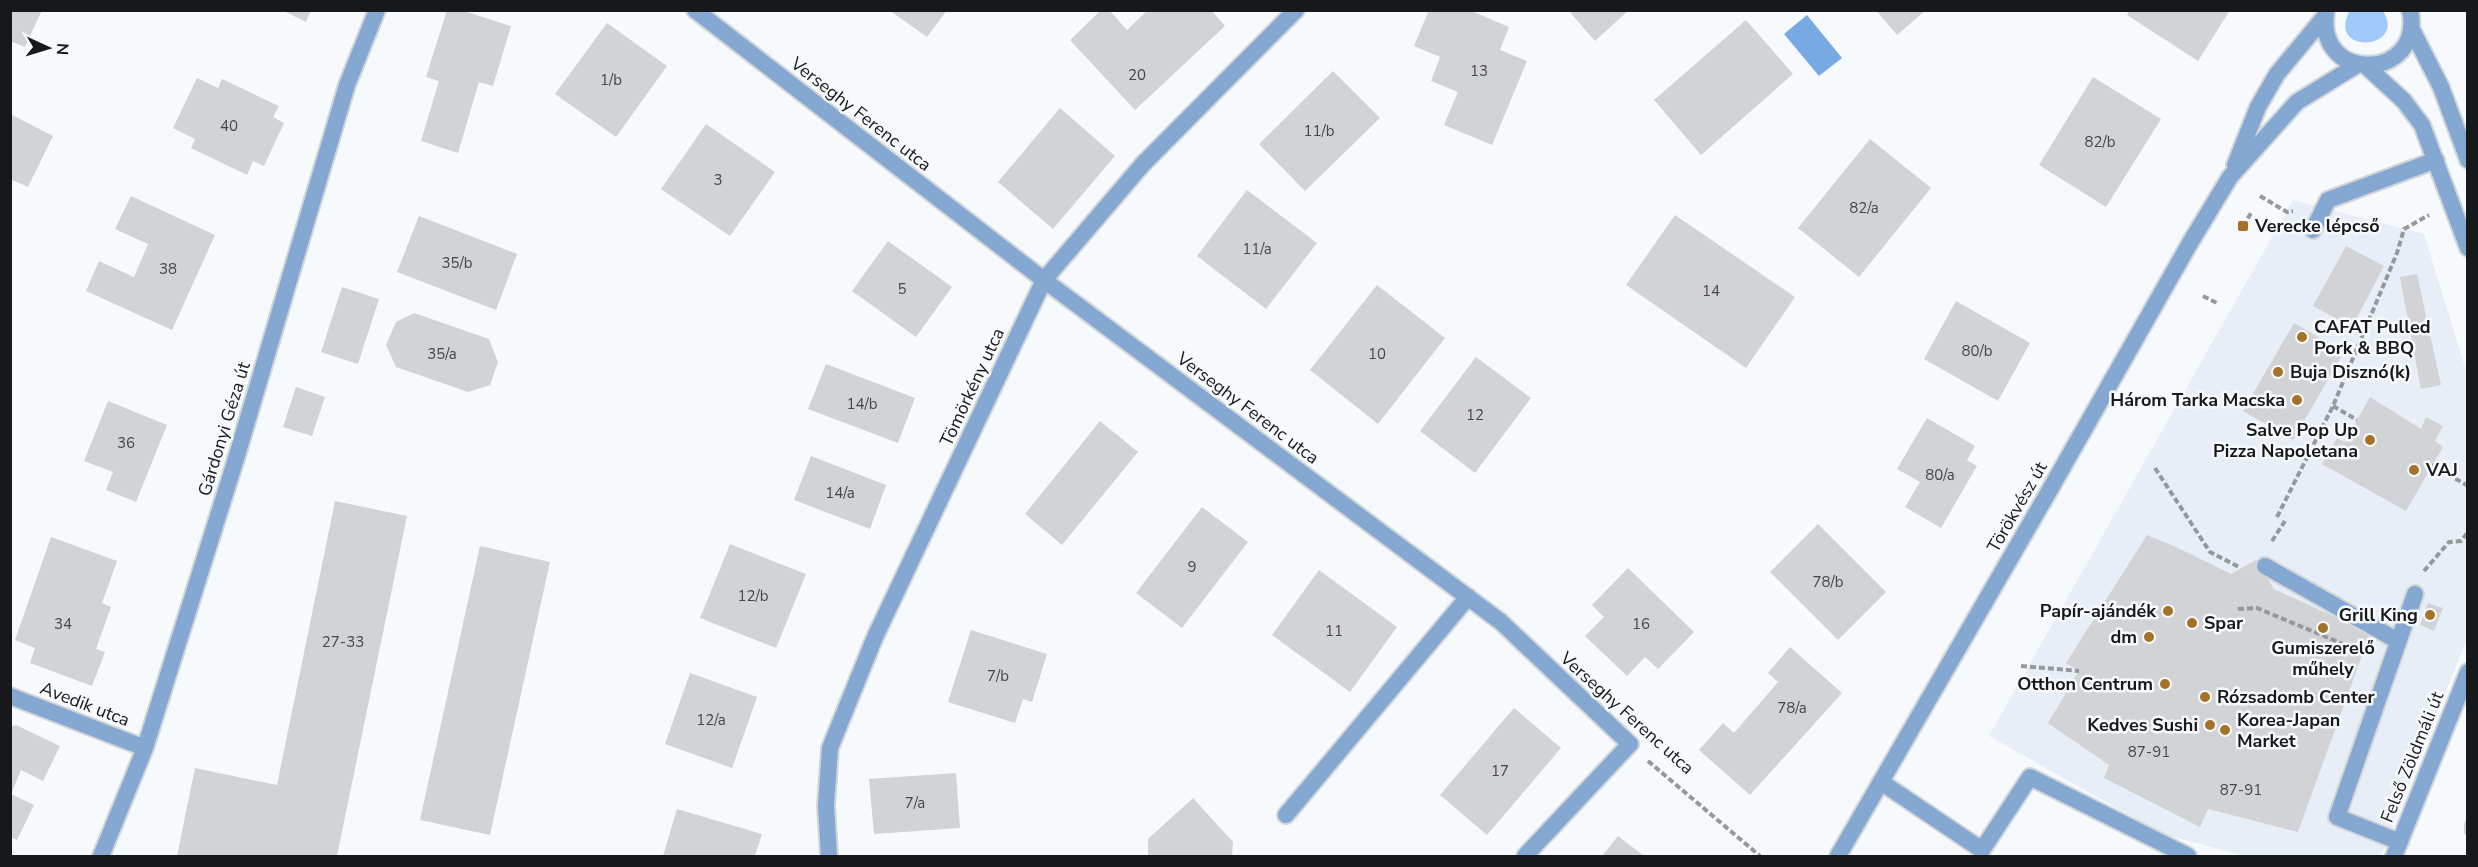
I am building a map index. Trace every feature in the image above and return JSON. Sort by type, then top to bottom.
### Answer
[{"type":"street","name":"Gárdonyi Géza út","points":[[101,856],[145,748],[235,462],[347,85],[377,10]]},
{"type":"street","name":"Verseghy Ferenc utca","points":[[695,10],[1044,280],[1501,622],[1630,744]]},
{"type":"street","name":"Tömörkény utca","points":[[830,856],[826,806],[830,748],[874,637],[1044,280],[1143,164],[1296,10]]},
{"type":"street","points":[[2326,13],[2324,24],[2328,41],[2339,55],[2361,65],[2394,90],[2422,125],[2468,248]]},
{"type":"street","name":"Törökvész út","points":[[1838,856],[2230,177],[2258,106],[2272,82],[2326,13]]},
{"type":"street","points":[[2412,17],[2468,160]]},
{"type":"street","name":"Törökvész út","points":[[2230,177],[2297,102],[2361,65],[2379,64],[2394,57],[2404,46],[2412,17]]},
{"type":"street","points":[[2313,230],[2328,200],[2436,160]]},
{"type":"street","points":[[2265,566],[2398,641]]},
{"type":"street","points":[[2397,849],[2337,817],[2415,594]]},
{"type":"street","points":[[1286,815],[1468,597]]},
{"type":"street","name":"Felső Zöldmáli út","points":[[2397,849],[2468,672]]},
{"type":"street","name":"Avedik utca","points":[[10,696],[145,748]]},
{"type":"street","points":[[1525,856],[1630,744]]},
{"type":"street","points":[[1881,782],[1988,853],[2030,777],[2188,856]]},
{"type":"path","points":[[2260,196],[2287,213],[2295,210]]},
{"type":"path","points":[[2243,226],[2251,213]]},
{"type":"path","points":[[2277,517],[2333,406],[2397,253],[2404,229],[2430,215]]},
{"type":"path","points":[[2203,296],[2217,303]]},
{"type":"path","points":[[2333,406],[2357,420]]},
{"type":"path","points":[[2432,465],[2468,486]]},
{"type":"path","points":[[2155,468],[2210,552],[2241,568]]},
{"type":"path","points":[[2265,547],[2273,540],[2285,521]]},
{"type":"path","points":[[2415,594],[2423,573],[2449,542],[2461,541],[2468,532]]},
{"type":"path","points":[[2238,609],[2257,608],[2391,663]]},
{"type":"path","points":[[2021,666],[2079,671]]},
{"type":"path","name":"Verseghy Ferenc utca","points":[[1630,744],[1760,856]]},
{"type":"shaded area","points":[[2350,10],[2383,11],[2388,24],[2385,34],[2377,40],[2356,41],[2348,35],[2345,25]]},
{"type":"shaded area","points":[[1807,15],[1842,58],[1819,76],[1784,34]]},
{"type":"shaded area","points":[[2293,200],[2424,234],[2467,374],[2467,638],[2381,856],[2244,856],[2163,834],[1989,736]]},
{"type":"building","points":[[10,10],[42,10],[25,47],[10,41]]},
{"type":"building","points":[[282,10],[311,10],[306,22]]},
{"type":"building","points":[[447,10],[461,10],[511,26],[493,86],[479,82],[458,153],[421,141],[439,81],[426,77]]},
{"type":"building","points":[[889,10],[947,10],[927,37]]},
{"type":"building","points":[[1101,10],[1109,10],[1127,30],[1148,10],[1211,10],[1225,26],[1135,110],[1070,40]]},
{"type":"building","points":[[1429,10],[1469,10],[1509,27],[1500,50],[1527,61],[1492,145],[1444,125],[1458,92],[1431,81],[1440,57],[1414,46]]},
{"type":"building","points":[[1568,10],[1629,10],[1595,41]]},
{"type":"building","points":[[1876,10],[1926,10],[1897,35]]},
{"type":"building","points":[[2130,10],[2230,10],[2198,61],[2127,15]]},
{"type":"building","points":[[1746,20],[1793,74],[1701,155],[1654,100]]},
{"type":"building","points":[[607,23],[667,66],[616,137],[555,94]]},
{"type":"building","points":[[1333,71],[1380,118],[1305,191],[1259,144]]},
{"type":"building","points":[[2093,77],[2161,119],[2106,207],[2039,165]]},
{"type":"building","points":[[197,78],[218,88],[222,79],[279,106],[273,117],[284,123],[264,166],[253,161],[247,175],[191,148],[195,139],[173,128]]},
{"type":"building","points":[[1060,108],[1115,156],[1053,229],[998,182]]},
{"type":"building","points":[[10,114],[53,136],[28,187],[10,179]]},
{"type":"building","points":[[706,124],[775,172],[730,236],[661,189]]},
{"type":"building","points":[[1870,139],[1931,188],[1859,277],[1798,228]]},
{"type":"building","points":[[1247,190],[1317,243],[1266,309],[1197,256]]},
{"type":"building","points":[[131,196],[215,235],[172,330],[86,291],[99,261],[134,277],[148,244],[115,229]]},
{"type":"building","points":[[1675,215],[1795,297],[1746,368],[1626,285]]},
{"type":"building","points":[[419,216],[517,254],[496,310],[397,272]]},
{"type":"building","points":[[888,241],[952,287],[916,337],[852,291]]},
{"type":"building","points":[[2346,246],[2384,266],[2352,327],[2313,306]]},
{"type":"building","points":[[2417,274],[2441,385],[2421,389],[2400,277]]},
{"type":"building","points":[[1377,285],[1445,338],[1378,424],[1310,370]]},
{"type":"building","points":[[342,287],[379,299],[358,364],[321,352]]},
{"type":"building","points":[[1956,301],[2030,343],[1998,401],[1924,359]]},
{"type":"building","points":[[414,313],[489,339],[498,362],[490,385],[468,392],[396,367],[386,345],[396,322]]},
{"type":"building","points":[[2294,323],[2344,352],[2293,440],[2243,411]]},
{"type":"building","points":[[1476,357],[1531,398],[1475,473],[1420,431]]},
{"type":"building","points":[[826,364],[915,398],[898,443],[808,409]]},
{"type":"building","points":[[296,387],[325,397],[312,436],[283,427]]},
{"type":"building","points":[[2370,397],[2421,429],[2426,417],[2443,426],[2435,441],[2443,447],[2406,511],[2322,464],[2337,438],[2345,442]]},
{"type":"building","points":[[108,401],[167,425],[136,502],[106,490],[113,472],[84,461]]},
{"type":"building","points":[[1927,418],[1975,446],[1967,460],[1977,466],[1941,528],[1905,507],[1920,482],[1897,469]]},
{"type":"building","points":[[1100,421],[1138,452],[1062,545],[1025,514]]},
{"type":"building","points":[[811,456],[886,485],[870,529],[794,500]]},
{"type":"building","points":[[335,501],[407,516],[337,856],[177,856],[195,768],[277,785]]},
{"type":"building","points":[[1202,507],[1248,542],[1182,628],[1136,593]]},
{"type":"building","points":[[1818,524],[1886,592],[1838,640],[1770,572]]},
{"type":"building","name":"Rózsadomb Center","points":[[2147,535],[2231,574],[2256,560],[2274,589],[2370,633],[2298,832],[2208,809],[2200,827],[2104,778],[2109,765],[2048,723],[2079,671],[2066,663]]},
{"type":"building","points":[[51,537],[117,561],[102,603],[111,607],[96,649],[105,652],[92,686],[30,663],[35,648],[15,640]]},
{"type":"building","points":[[730,544],[806,574],[776,648],[700,618]]},
{"type":"building","points":[[480,546],[550,562],[490,835],[420,820]]},
{"type":"building","points":[[1628,568],[1694,632],[1658,669],[1645,657],[1627,676],[1585,636],[1604,617],[1592,605]]},
{"type":"building","points":[[1319,570],[1397,627],[1350,692],[1272,635]]},
{"type":"building","points":[[2428,603],[2443,608],[2434,631],[2420,625]]},
{"type":"building","points":[[971,630],[1047,654],[1032,702],[1023,699],[1015,723],[948,702]]},
{"type":"building","points":[[1790,647],[1842,693],[1750,795],[1699,750],[1723,723],[1734,733],[1778,682],[1768,673]]},
{"type":"building","points":[[690,673],[757,697],[732,768],[665,744]]},
{"type":"building","points":[[1514,708],[1561,748],[1487,835],[1440,795]]},
{"type":"building","points":[[16,725],[60,746],[43,781],[21,770],[11,794],[34,805],[17,840],[10,837],[10,727]]},
{"type":"building","points":[[956,773],[960,828],[874,834],[869,779]]},
{"type":"building","points":[[1193,798],[1233,842],[1232,856],[1148,856],[1148,839]]},
{"type":"building","points":[[677,809],[762,834],[755,856],[663,856]]},
{"type":"building","points":[[2468,814],[2468,838],[2464,833],[2464,824]]},
{"type":"building","points":[[1618,836],[1644,856],[1602,856]]},
{"type":"place","name":"Verecke lépcső","points":[[2243,226]]},
{"type":"place","name":"CAFAT Pulled Pork & BBQ","points":[[2302,337]]},
{"type":"place","name":"Buja Disznó(k)","points":[[2278,372]]},
{"type":"place","name":"Három Tarka Macska","points":[[2297,400]]},
{"type":"place","name":"Salve Pop Up Pizza Napoletana","points":[[2370,440]]},
{"type":"place","name":"VAJ","points":[[2414,470]]},
{"type":"place","name":"Papír-ajándék","points":[[2168,611]]},
{"type":"place","name":"Grill King","points":[[2430,615]]},
{"type":"place","name":"Spar","points":[[2192,623]]},
{"type":"place","name":"Gumiszerelő műhely","points":[[2323,628]]},
{"type":"place","name":"dm","points":[[2149,637]]},
{"type":"place","name":"Otthon Centrum","points":[[2165,684]]},
{"type":"place","name":"Rózsadomb Center","points":[[2205,697]]},
{"type":"place","name":"Kedves Sushi","points":[[2210,725]]},
{"type":"place","name":"Korea-Japan Market","points":[[2225,730]]}]
